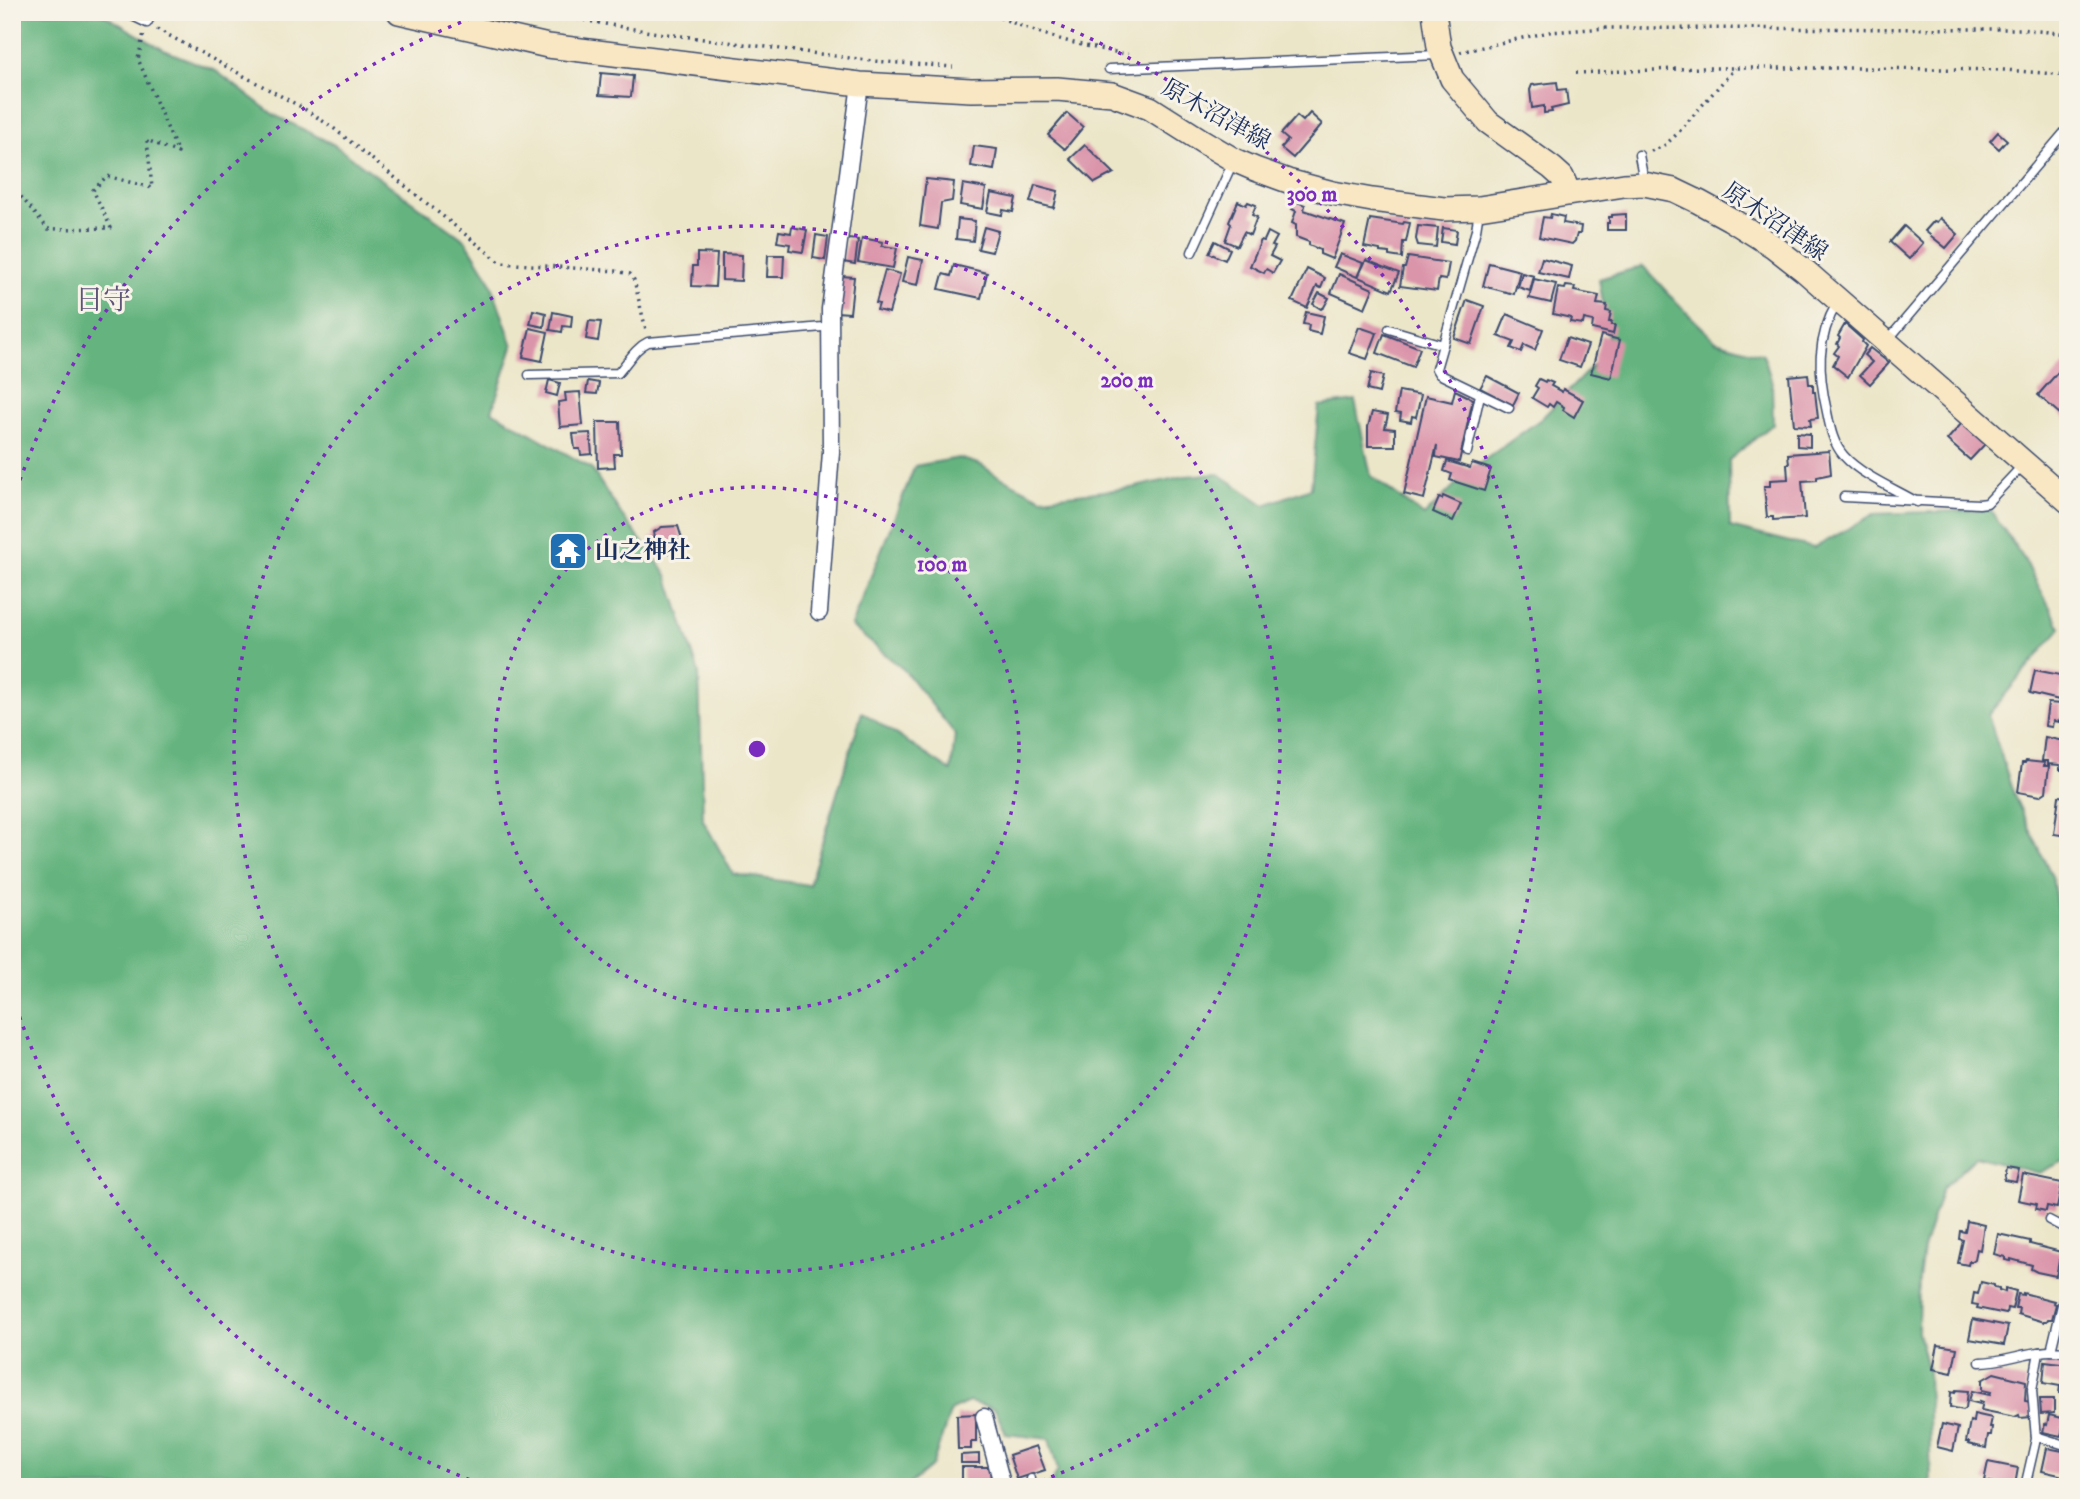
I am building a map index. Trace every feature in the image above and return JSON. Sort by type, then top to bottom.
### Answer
[{"type":"main road","name":"原木沼津線","points":[[399,12],[548,46],[860,84],[971,90],[1057,89],[1112,94],[1150,108],[1234,160],[1288,181],[1333,193],[1411,205],[1444,209],[1479,208],[1569,192],[1644,184],[1674,190],[1730,219],[1783,254],[1887,341],[2068,501]]},
{"type":"main road","points":[[1434,12],[1452,79],[1488,122],[1562,177],[1569,192]]},
{"type":"street","points":[[819,612],[831,452],[830,309],[860,84]]},
{"type":"street","points":[[984,1417],[1003,1487]]},
{"type":"lane","points":[[124,12],[147,23],[153,12]]},
{"type":"lane","points":[[1109,69],[1445,52]]},
{"type":"lane","points":[[1887,341],[2068,128]]},
{"type":"lane","points":[[1639,155],[1644,184]]},
{"type":"lane","points":[[1192,252],[1234,160]]},
{"type":"lane","points":[[1479,208],[1476,230],[1436,369],[1439,374],[1509,408]]},
{"type":"lane","points":[[1839,300],[1827,320],[1822,341],[1820,373],[1832,433],[1845,457],[1857,467],[1917,502]]},
{"type":"lane","points":[[529,375],[618,373],[638,346],[648,342],[823,327],[830,322]]},
{"type":"lane","points":[[1389,329],[1443,345]]},
{"type":"lane","points":[[1467,452],[1480,395]]},
{"type":"lane","points":[[1844,497],[1987,503],[2025,462]]},
{"type":"lane","points":[[2049,1220],[2068,1230]]},
{"type":"lane","points":[[2051,1351],[2068,1280]]},
{"type":"lane","points":[[2025,1487],[2036,1436],[2032,1390],[2039,1352]]},
{"type":"lane","points":[[1980,1362],[2039,1352],[2068,1353]]},
{"type":"lane","points":[[2036,1436],[2068,1446]]},
{"type":"path","points":[[536,12],[665,34],[873,61],[964,68]]},
{"type":"path","points":[[987,12],[1079,46],[1153,60],[1162,68]]},
{"type":"path","points":[[12,186],[48,229],[111,228],[93,190],[107,176],[152,188],[147,140],[178,153],[138,59],[147,23],[303,108],[332,127],[501,263],[630,274],[634,280],[648,342]]},
{"type":"path","points":[[1445,52],[1549,32],[1607,27],[2020,29],[2068,34]]},
{"type":"path","points":[[1639,155],[1664,146],[1735,68]]},
{"type":"path","points":[[1576,73],[1735,68],[2005,70],[2068,75]]},
{"type":"green space","points":[[12,12],[99,12],[164,50],[216,71],[274,115],[333,144],[466,241],[490,280],[513,346],[492,411],[591,468],[621,514],[667,575],[699,673],[703,820],[733,874],[809,885],[862,712],[951,771],[955,734],[904,670],[851,626],[915,466],[959,458],[981,465],[1042,498],[1131,488],[1185,476],[1219,474],[1265,505],[1311,488],[1319,406],[1355,401],[1371,476],[1424,516],[1468,472],[1541,419],[1610,348],[1599,279],[1643,266],[1716,341],[1763,354],[1772,383],[1773,424],[1729,460],[1730,527],[1814,548],[1874,514],[1990,510],[2024,559],[2061,628],[1988,715],[2015,798],[2052,876],[2068,977],[2068,1159],[2039,1173],[1976,1157],[1942,1189],[1923,1249],[1919,1279],[1918,1332],[1928,1372],[1931,1487],[1049,1487],[1058,1470],[1049,1439],[1006,1434],[995,1409],[969,1402],[951,1410],[932,1466],[906,1487],[12,1487]]},
{"type":"building","points":[[601,73],[633,76],[631,97],[599,95]]},
{"type":"building","points":[[1557,82],[1558,90],[1566,89],[1568,105],[1544,113],[1544,106],[1532,108],[1532,85]]},
{"type":"building","points":[[1067,113],[1083,127],[1065,149],[1048,135]]},
{"type":"building","points":[[1310,113],[1322,124],[1293,158],[1281,148],[1288,140],[1281,134],[1297,116],[1303,121]]},
{"type":"building","points":[[1998,132],[2007,140],[1999,149],[1990,141]]},
{"type":"building","points":[[1085,145],[1114,173],[1095,183],[1070,159]]},
{"type":"building","points":[[974,146],[997,149],[994,170],[971,166]]},
{"type":"building","points":[[926,179],[954,182],[952,201],[941,203],[938,229],[920,226]]},
{"type":"building","points":[[963,184],[986,188],[983,209],[960,205]]},
{"type":"building","points":[[1035,185],[1058,191],[1054,208],[1030,202]]},
{"type":"building","points":[[991,193],[1016,198],[1013,212],[1003,210],[1002,215],[987,212]]},
{"type":"building","points":[[1238,201],[1246,205],[1248,202],[1256,205],[1252,215],[1257,217],[1250,235],[1244,232],[1237,246],[1225,241]]},
{"type":"building","points":[[1295,201],[1305,205],[1304,210],[1345,224],[1332,259],[1320,254],[1320,250],[1309,245],[1309,242],[1296,237],[1296,225],[1292,223],[1296,211],[1292,209]]},
{"type":"building","points":[[1551,214],[1564,217],[1563,223],[1581,226],[1580,234],[1577,234],[1572,244],[1539,237],[1543,217],[1550,218]]},
{"type":"building","points":[[1626,214],[1626,230],[1607,230],[1609,217]]},
{"type":"building","points":[[1940,218],[1958,234],[1946,248],[1925,231]]},
{"type":"building","points":[[958,219],[975,221],[973,241],[956,239]]},
{"type":"building","points":[[1370,219],[1410,223],[1406,242],[1403,242],[1402,258],[1364,247]]},
{"type":"building","points":[[1418,226],[1438,228],[1436,247],[1418,245]]},
{"type":"building","points":[[1904,226],[1923,243],[1909,259],[1890,242]]},
{"type":"building","points":[[792,227],[807,230],[803,252],[789,250],[790,244],[777,242],[779,231],[791,233]]},
{"type":"building","points":[[984,227],[998,231],[992,252],[978,249]]},
{"type":"building","points":[[1443,228],[1457,230],[1455,244],[1441,242]]},
{"type":"building","points":[[1268,232],[1277,237],[1270,256],[1280,261],[1273,273],[1266,269],[1264,273],[1250,266],[1261,240],[1264,241]]},
{"type":"building","points":[[816,235],[828,237],[825,260],[813,258]]},
{"type":"building","points":[[862,238],[883,242],[882,246],[897,248],[893,268],[858,262]]},
{"type":"building","points":[[847,239],[858,240],[855,264],[843,262]]},
{"type":"building","points":[[1215,241],[1230,249],[1225,260],[1209,253]]},
{"type":"building","points":[[697,253],[717,254],[715,287],[692,286]]},
{"type":"building","points":[[722,254],[742,255],[741,281],[722,280]]},
{"type":"building","points":[[1340,254],[1363,263],[1357,277],[1334,267]]},
{"type":"building","points":[[768,255],[784,255],[783,277],[767,277]]},
{"type":"building","points":[[908,257],[923,260],[918,285],[902,282]]},
{"type":"building","points":[[1408,257],[1449,263],[1446,280],[1439,279],[1437,291],[1400,286]]},
{"type":"building","points":[[1542,258],[1572,266],[1569,279],[1538,272]]},
{"type":"building","points":[[1366,260],[1399,273],[1391,291],[1358,277]]},
{"type":"building","points":[[1489,263],[1520,271],[1514,294],[1483,286]]},
{"type":"building","points":[[954,265],[987,273],[981,298],[939,289],[943,274],[951,276]]},
{"type":"building","points":[[1307,269],[1325,278],[1321,288],[1317,286],[1307,308],[1292,301]]},
{"type":"building","points":[[885,270],[900,274],[889,313],[877,310],[879,304],[876,303]]},
{"type":"building","points":[[1522,273],[1534,276],[1530,291],[1518,287]]},
{"type":"building","points":[[1339,274],[1373,289],[1365,308],[1331,293]]},
{"type":"building","points":[[841,276],[854,277],[850,313],[836,312]]},
{"type":"building","points":[[1534,279],[1556,284],[1551,303],[1529,298]]},
{"type":"building","points":[[1566,286],[1575,287],[1574,291],[1599,296],[1597,304],[1607,305],[1606,311],[1611,312],[1609,322],[1615,325],[1613,334],[1592,329],[1593,321],[1584,319],[1583,324],[1570,322],[1571,318],[1553,314],[1558,288],[1565,289]]},
{"type":"building","points":[[1319,293],[1329,298],[1321,309],[1313,304]]},
{"type":"building","points":[[1467,300],[1484,306],[1471,344],[1454,338]]},
{"type":"building","points":[[533,310],[546,313],[544,327],[530,324]]},
{"type":"building","points":[[553,312],[572,316],[571,327],[563,326],[562,332],[550,330]]},
{"type":"building","points":[[1306,312],[1324,316],[1320,334],[1308,331],[1309,325],[1303,324]]},
{"type":"building","points":[[1507,314],[1543,329],[1535,350],[1524,345],[1521,352],[1511,348],[1514,342],[1498,336]]},
{"type":"building","points":[[589,321],[601,322],[598,341],[586,339]]},
{"type":"building","points":[[1845,324],[1866,346],[1848,377],[1833,365],[1838,356],[1834,353],[1839,346],[1838,336]]},
{"type":"building","points":[[1359,327],[1377,333],[1367,359],[1349,353]]},
{"type":"building","points":[[530,328],[548,332],[542,361],[523,357]]},
{"type":"building","points":[[1384,334],[1420,348],[1413,367],[1377,353]]},
{"type":"building","points":[[1601,335],[1620,340],[1611,378],[1591,373]]},
{"type":"building","points":[[1567,338],[1588,345],[1580,367],[1559,360]]},
{"type":"building","points":[[1870,348],[1889,363],[1870,384],[1860,375],[1872,362],[1864,355]]},
{"type":"building","points":[[2065,364],[2068,366],[2068,421],[2038,395]]},
{"type":"building","points":[[1371,373],[1383,376],[1379,393],[1367,390]]},
{"type":"building","points":[[1808,374],[1809,384],[1813,384],[1815,392],[1818,418],[1810,419],[1811,426],[1794,425],[1789,376]]},
{"type":"building","points":[[1487,376],[1519,393],[1513,405],[1480,388]]},
{"type":"building","points":[[1539,379],[1553,383],[1551,386],[1583,400],[1574,417],[1556,402],[1553,407],[1549,404],[1547,407],[1532,398],[1538,388],[1535,386]]},
{"type":"building","points":[[549,380],[560,383],[557,396],[546,393]]},
{"type":"building","points":[[588,381],[599,383],[597,394],[586,393]]},
{"type":"building","points":[[1455,390],[1473,399],[1459,462],[1436,457],[1437,445],[1424,499],[1404,494],[1426,396],[1452,402]]},
{"type":"building","points":[[1399,391],[1421,395],[1416,417],[1412,416],[1411,422],[1400,420],[1401,414],[1395,413]]},
{"type":"building","points":[[580,392],[583,425],[560,427],[558,402],[566,401],[565,393]]},
{"type":"building","points":[[1372,412],[1388,415],[1385,428],[1395,429],[1395,446],[1368,446],[1368,427]]},
{"type":"building","points":[[597,422],[620,422],[621,454],[614,454],[615,467],[598,468]]},
{"type":"building","points":[[1962,423],[1985,444],[1970,460],[1947,440]]},
{"type":"building","points":[[590,433],[592,454],[581,455],[580,449],[575,449],[573,434]]},
{"type":"building","points":[[1797,433],[1810,434],[1810,447],[1797,446]]},
{"type":"building","points":[[1829,451],[1831,474],[1817,477],[1817,480],[1802,481],[1805,518],[1773,520],[1773,517],[1767,517],[1764,486],[1770,486],[1770,480],[1788,479],[1788,454]]},
{"type":"building","points":[[1447,461],[1470,468],[1472,463],[1491,469],[1484,491],[1450,480],[1452,474],[1444,471]]},
{"type":"building","points":[[1443,496],[1461,504],[1453,521],[1433,512],[1439,498],[1442,499]]},
{"type":"building","points":[[678,526],[682,539],[674,542],[676,552],[652,555],[650,538],[655,537],[654,532],[662,527]]},
{"type":"building","points":[[2035,670],[2065,676],[2059,700],[2030,693]]},
{"type":"building","points":[[2048,703],[2061,704],[2060,722],[2053,721],[2052,727],[2045,726]]},
{"type":"building","points":[[2045,737],[2068,742],[2068,770],[2060,770],[2060,765],[2042,761]]},
{"type":"building","points":[[2026,761],[2049,766],[2046,792],[2040,796],[2018,792],[2022,763]]},
{"type":"building","points":[[2059,796],[2068,797],[2068,836],[2054,834]]},
{"type":"building","points":[[2006,1168],[2019,1170],[2016,1182],[2004,1180]]},
{"type":"building","points":[[2023,1175],[2062,1183],[2057,1208],[2047,1206],[2046,1211],[2036,1209],[2037,1204],[2018,1200]]},
{"type":"building","points":[[1967,1221],[1984,1225],[1980,1250],[1977,1249],[1975,1259],[1969,1261],[1968,1265],[1958,1263],[1963,1240],[1959,1239],[1960,1231],[1965,1232]]},
{"type":"building","points":[[1998,1234],[2061,1252],[2060,1254],[2064,1255],[2063,1263],[2059,1261],[2056,1276],[2037,1272],[2031,1269],[2032,1265],[2005,1260],[2005,1257],[1994,1254]]},
{"type":"building","points":[[1981,1282],[1994,1285],[2005,1292],[2005,1288],[2016,1291],[2012,1309],[2007,1308],[2006,1314],[1977,1308],[1978,1305],[1972,1304],[1974,1293],[1978,1294]]},
{"type":"building","points":[[2018,1294],[2054,1301],[2056,1304],[2052,1319],[2044,1322],[2018,1314],[2019,1308],[2015,1308]]},
{"type":"building","points":[[1973,1319],[2008,1326],[2004,1345],[1969,1339]]},
{"type":"building","points":[[1938,1345],[1957,1348],[1952,1373],[1933,1369]]},
{"type":"building","points":[[2045,1361],[2068,1364],[2068,1394],[2059,1393],[2060,1386],[2043,1383]]},
{"type":"building","points":[[1994,1373],[2026,1381],[2025,1401],[2031,1402],[2031,1417],[2020,1418],[2019,1415],[2015,1417],[1981,1410],[1983,1402],[1980,1401],[1980,1404],[1969,1401],[1972,1391],[1990,1395],[1991,1392],[1982,1390],[1982,1380]]},
{"type":"building","points":[[1956,1390],[1968,1391],[1966,1408],[1963,1410],[1950,1407],[1951,1392],[1955,1393]]},
{"type":"building","points":[[2040,1399],[2054,1399],[2054,1413],[2041,1414]]},
{"type":"building","points":[[976,1414],[976,1442],[971,1442],[971,1449],[958,1449],[957,1415]]},
{"type":"building","points":[[1974,1414],[1992,1418],[1991,1435],[1988,1435],[1986,1448],[1966,1442]]},
{"type":"building","points":[[2049,1415],[2065,1419],[2061,1436],[2043,1432]]},
{"type":"building","points":[[1942,1424],[1958,1428],[1953,1451],[1937,1447]]},
{"type":"building","points":[[1036,1446],[1045,1470],[1017,1479],[1009,1455]]},
{"type":"building","points":[[2047,1448],[2068,1452],[2068,1477],[2042,1471]]},
{"type":"building","points":[[979,1454],[979,1463],[961,1463],[961,1455]]},
{"type":"building","points":[[1988,1462],[2018,1468],[2015,1485],[1984,1481]]},
{"type":"building","points":[[962,1467],[990,1467],[991,1482],[979,1482],[979,1487],[962,1487]]},
{"type":"place","name":"山之神社","points":[[568,551]]},
{"type":"district","name":"日守","points":[[103,300]]}]
